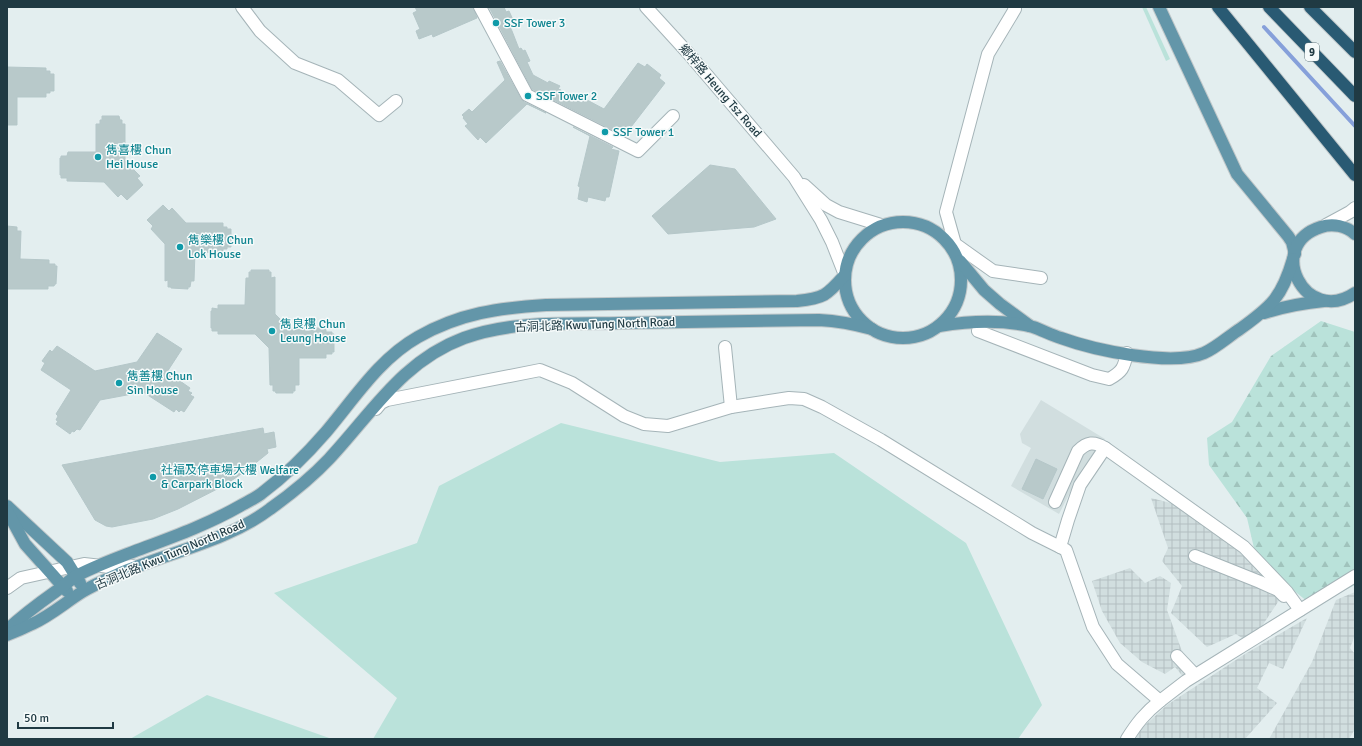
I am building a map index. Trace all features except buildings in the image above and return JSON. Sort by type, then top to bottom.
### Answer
[{"type":"highway","points":[[1218,7],[1355,175]]},
{"type":"highway","name":"9","points":[[1268,7],[1355,96]]},
{"type":"highway","points":[[1310,7],[1355,52]]},
{"type":"main road","points":[[1159,7],[1237,174],[1292,242],[1294,271],[1298,283],[1307,292],[1318,299],[1330,301],[1349,300]]},
{"type":"main road","points":[[1270,214],[1282,225],[1294,230],[1302,232],[1314,229]]},
{"type":"main road","name":"古洞北路 Kwu Tung North Road","points":[[872,329],[860,319],[851,306],[846,292],[845,275],[849,258],[857,244],[868,233],[882,225],[902,221],[912,222],[932,228],[941,234],[951,246],[959,260],[984,290],[1000,304],[1032,327]]},
{"type":"main road","name":"古洞北路 Kwu Tung North Road","points":[[939,326],[962,322],[1001,322],[1032,327],[1088,346],[1136,356],[1182,358],[1204,353],[1271,305],[1280,293],[1286,281],[1297,247],[1304,236],[1314,229],[1326,225],[1338,226],[1350,230],[1355,234]]},
{"type":"main road","name":"古洞北路 Kwu Tung North Road","points":[[7,635],[34,624],[85,590],[123,572],[233,531],[268,511],[294,491],[329,459],[380,399],[401,378],[420,362],[440,349],[464,338],[506,328],[556,324],[819,320],[855,324],[885,335],[899,338],[913,337],[927,333],[939,326],[949,316],[957,304],[961,291],[962,275],[959,260]]},
{"type":"main road","name":"古洞北路 Kwu Tung North Road","points":[[7,630],[22,616],[76,576],[109,561],[187,531],[225,514],[261,494],[292,468],[310,450],[380,368],[416,338],[437,326],[486,310],[519,306],[797,301],[816,299],[830,292],[845,275]]},
{"type":"main road","name":"古洞北路 Kwu Tung North Road","points":[[1260,314],[1308,302],[1349,300],[1355,293]]},
{"type":"main road","points":[[7,506],[67,562],[85,590]]},
{"type":"main road","points":[[7,511],[25,544],[73,598]]},
{"type":"street","points":[[242,7],[260,31],[295,63],[338,80],[379,115],[396,101]]},
{"type":"street","points":[[480,7],[527,95],[638,151],[673,116]]},
{"type":"street","name":"鄉梓路 Heung Tsz Road","points":[[646,7],[688,53],[794,176],[826,205],[839,212],[882,225]]},
{"type":"street","points":[[1014,7],[1015,9],[988,54],[946,212],[955,244],[993,271],[1041,278]]},
{"type":"street","name":"鄉梓路 Heung Tsz Road","points":[[794,176],[821,220],[832,242],[845,275]]},
{"type":"street","points":[[1326,225],[1355,208]]},
{"type":"street","points":[[978,331],[1092,375],[1109,379],[1120,373],[1125,363],[1127,354]]},
{"type":"street","points":[[725,347],[731,407]]},
{"type":"street","points":[[7,588],[21,578],[84,564],[119,568],[198,551],[245,528],[288,500],[328,467],[381,403],[386,400],[540,370],[572,383],[624,416],[644,424],[668,426],[731,407],[789,398],[804,399],[822,407],[881,440],[1032,533],[1066,550],[1093,627],[1117,664],[1160,701]]},
{"type":"street","points":[[1054,494],[1078,451],[1084,445],[1092,442],[1100,445],[1244,547],[1287,592],[1300,610]]},
{"type":"street","points":[[1060,548],[1080,485],[1105,448]]},
{"type":"street","points":[[1195,556],[1278,590],[1300,610]]},
{"type":"street","points":[[1127,739],[1138,721],[1146,712],[1195,675],[1355,576]]},
{"type":"street","points":[[1177,656],[1195,675]]},
{"type":"shaded area","points":[[1041,400],[1105,439],[1082,469],[1059,514],[1011,486],[1031,448],[1022,443],[1020,434]]},
{"type":"shaded area","points":[[1151,498],[1178,505],[1261,568],[1280,599],[1256,635],[1245,640],[1236,634],[1207,647],[1171,613],[1182,586],[1162,561],[1168,548]]},
{"type":"shaded area","points":[[1130,568],[1145,583],[1160,576],[1171,583],[1167,610],[1183,654],[1199,669],[1185,679],[1175,667],[1165,674],[1142,662],[1120,643],[1102,611],[1092,581]]},
{"type":"shaded area","points":[[1355,592],[1355,635],[1350,648],[1355,654],[1355,729],[1349,739],[1269,739],[1312,662],[1336,600]]},
{"type":"shaded area","points":[[1307,618],[1283,669],[1269,663],[1257,688],[1277,703],[1245,739],[1136,739],[1140,730],[1167,705],[1245,654]]},
{"type":"green space","points":[[1142,7],[1146,7],[1170,59],[1166,61]]},
{"type":"green space","points":[[1321,321],[1355,332],[1355,585],[1313,606],[1257,561],[1247,518],[1209,465],[1207,438],[1232,422],[1271,356]]},
{"type":"green space","points":[[561,423],[720,462],[834,453],[966,543],[1042,705],[1018,739],[373,739],[397,698],[274,593],[417,543],[439,486]]},
{"type":"green space","points":[[207,695],[332,739],[130,739]]},
{"type":"waterway","points":[[1264,27],[1355,126]]},
{"type":"place","name":"SSF Tower 3","points":[[496,23]]},
{"type":"place","name":"SSF Tower 2","points":[[528,96]]},
{"type":"place","name":"SSF Tower 1","points":[[605,132]]},
{"type":"place","name":"雋喜樓 Chun Hei House","points":[[98,157]]},
{"type":"place","name":"雋樂樓 Chun Lok House","points":[[180,247]]},
{"type":"place","name":"雋良樓 Chun Leung House","points":[[272,331]]},
{"type":"place","name":"雋善樓 Chun Sin House","points":[[119,383]]},
{"type":"place","name":"社福及停車場大樓 Welfare & Carpark Block","points":[[153,477]]}]
